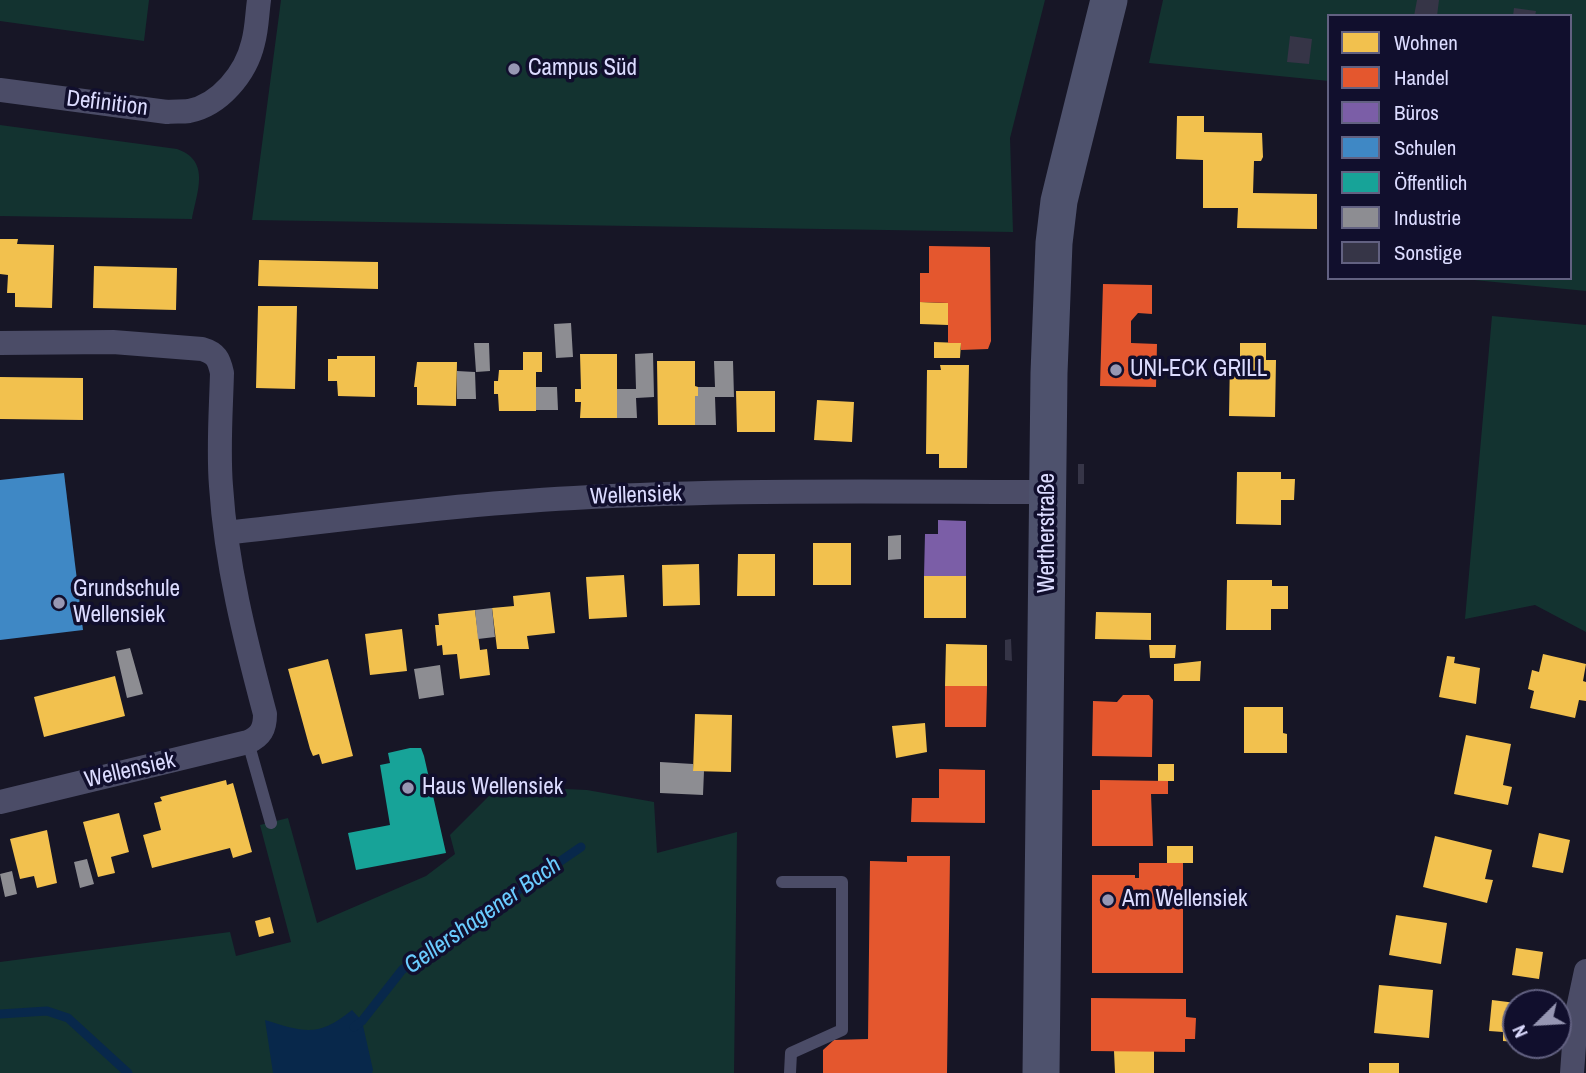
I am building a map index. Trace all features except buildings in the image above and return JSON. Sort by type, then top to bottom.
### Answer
[{"type":"main road","name":"Wertherstraße","points":[[1041,1073],[1047,492],[1054,243],[1059,201],[1109,0]]},
{"type":"street","name":"Definition","points":[[0,90],[167,112],[191,111],[230,87],[246,65],[253,44],[260,0]]},
{"type":"street","points":[[0,343],[113,342],[202,349],[213,352],[219,359],[222,373],[220,483],[226,533],[237,604],[265,714],[265,726],[258,737],[247,742]]},
{"type":"street","name":"Wellensiek","points":[[226,533],[489,503],[599,496],[1047,492]]},
{"type":"street","name":"Wellensiek","points":[[0,802],[247,742]]},
{"type":"street","points":[[1572,1073],[1576,1018],[1586,971]]},
{"type":"lane","points":[[247,742],[271,823]]},
{"type":"lane","points":[[782,882],[842,882],[842,1030],[791,1053],[790,1073]]},
{"type":"green space","points":[[0,0],[149,0],[144,41],[0,21]]},
{"type":"green space","name":"Campus Süd","points":[[281,0],[1045,0],[1010,138],[1013,232],[252,220]]},
{"type":"green space","points":[[1163,0],[1586,0],[1586,291],[1474,280],[1572,280],[1572,14],[1327,14],[1327,81],[1149,63]]},
{"type":"green space","points":[[0,125],[177,149],[188,154],[198,169],[199,178],[192,219],[0,216]]},
{"type":"green space","points":[[1492,316],[1586,325],[1586,632],[1535,605],[1465,619]]},
{"type":"green space","points":[[518,787],[587,790],[654,802],[657,853],[737,832],[734,1073],[0,1073],[0,962],[230,932],[236,956],[291,942],[260,825],[288,818],[317,923],[426,876],[455,854],[450,835],[490,795]]},
{"type":"water","points":[[352,1010],[362,1021],[372,1073],[273,1073],[265,1020],[301,1029],[320,1029]]},
{"type":"waterway","name":"Gellershagener Bach","points":[[354,1027],[362,1021],[402,970],[581,847]]},
{"type":"waterway","name":"Gellershagener Bach","points":[[0,1014],[47,1011],[68,1018],[128,1073]]},
{"type":"place","name":"Campus Süd","points":[[514,69]]},
{"type":"place","name":"UNI-ECK GRILL","points":[[1116,370]]},
{"type":"place","name":"Grundschule Wellensiek","points":[[59,603]]},
{"type":"place","name":"Haus Wellensiek","points":[[408,788]]},
{"type":"place","name":"Am Wellensiek","points":[[1108,900]]}]
